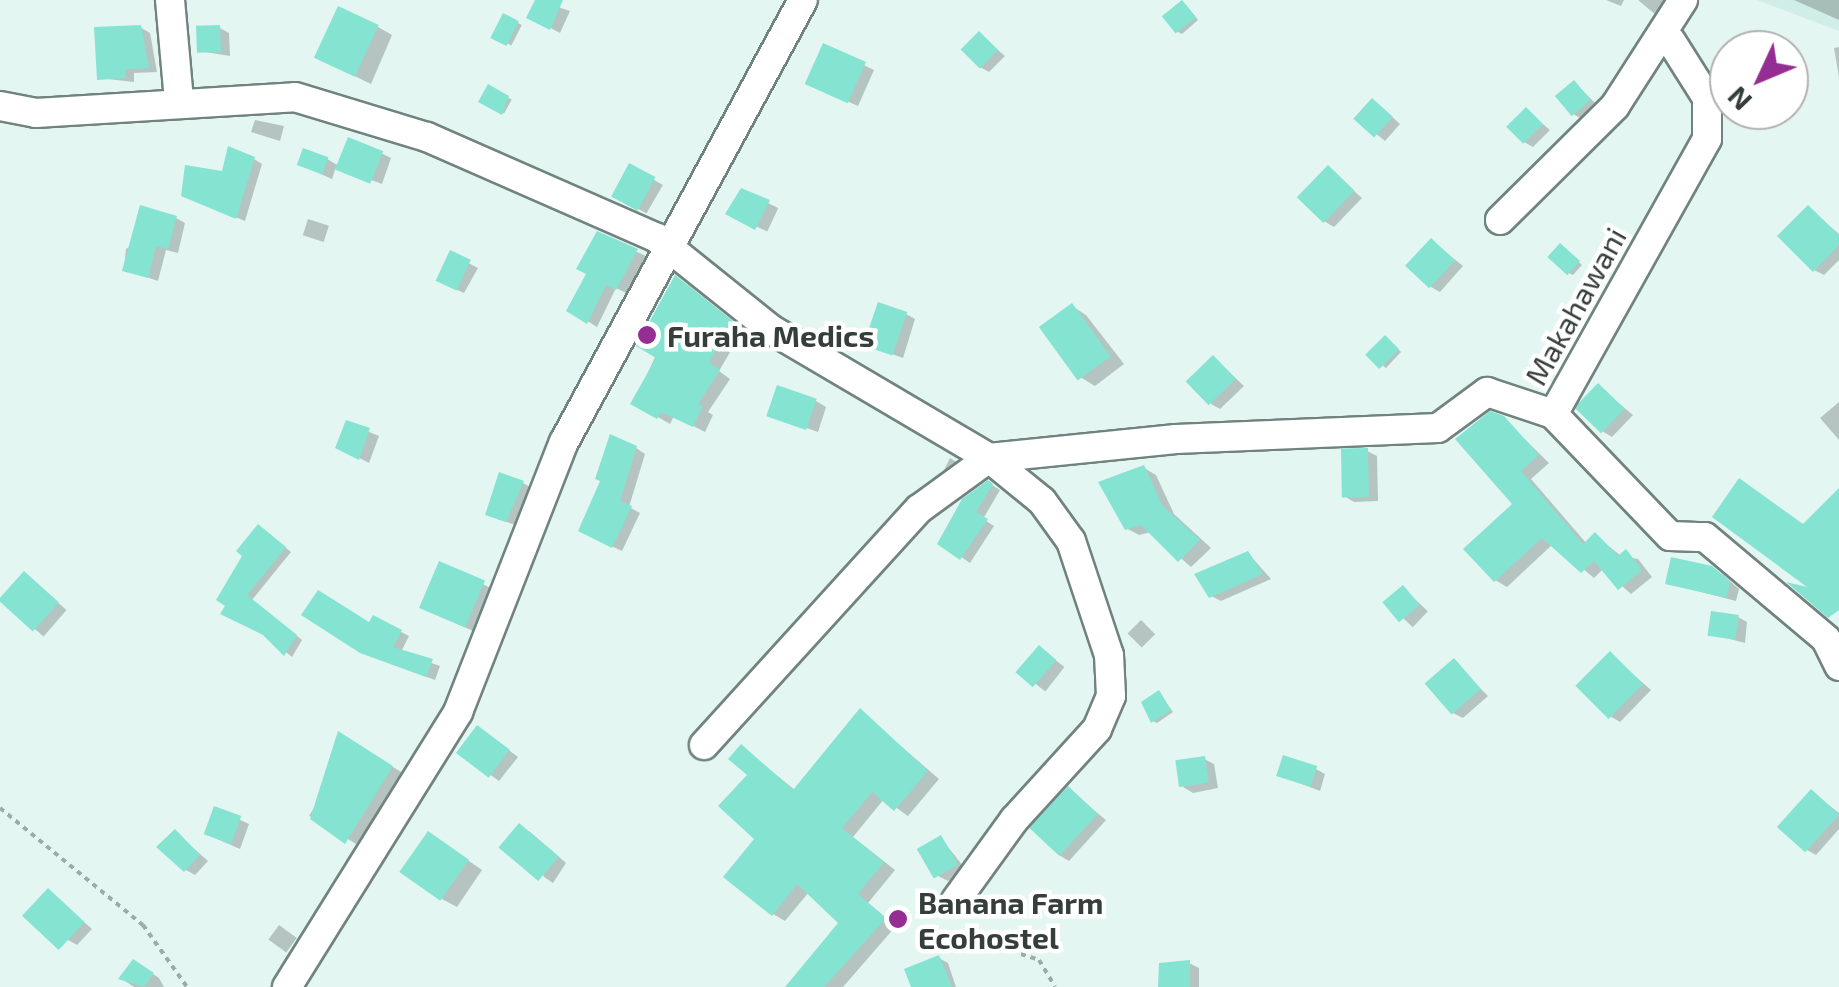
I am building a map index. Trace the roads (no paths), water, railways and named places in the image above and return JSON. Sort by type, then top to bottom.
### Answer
[{"type":"street","points":[[170,0],[178,100]]},
{"type":"street","points":[[287,987],[458,712],[564,442],[803,0]]},
{"type":"street","points":[[1500,220],[1615,106],[1683,0]]},
{"type":"street","name":"Makahawani","points":[[1671,41],[1707,98],[1706,139],[1553,414],[1670,536],[1705,538],[1826,639],[1839,666]]},
{"type":"street","points":[[0,106],[54,112],[178,100],[315,100],[427,137],[672,247],[772,330],[990,458],[1042,500],[1068,532],[1109,656],[1110,696],[1097,729],[1014,820],[956,900]]},
{"type":"street","points":[[704,745],[919,510],[990,458],[1176,439],[1438,428],[1487,392],[1553,414]]},
{"type":"place","name":"Furaha Medics","points":[[647,335]]},
{"type":"place","name":"Banana Farm Ecohostel","points":[[898,919]]}]
